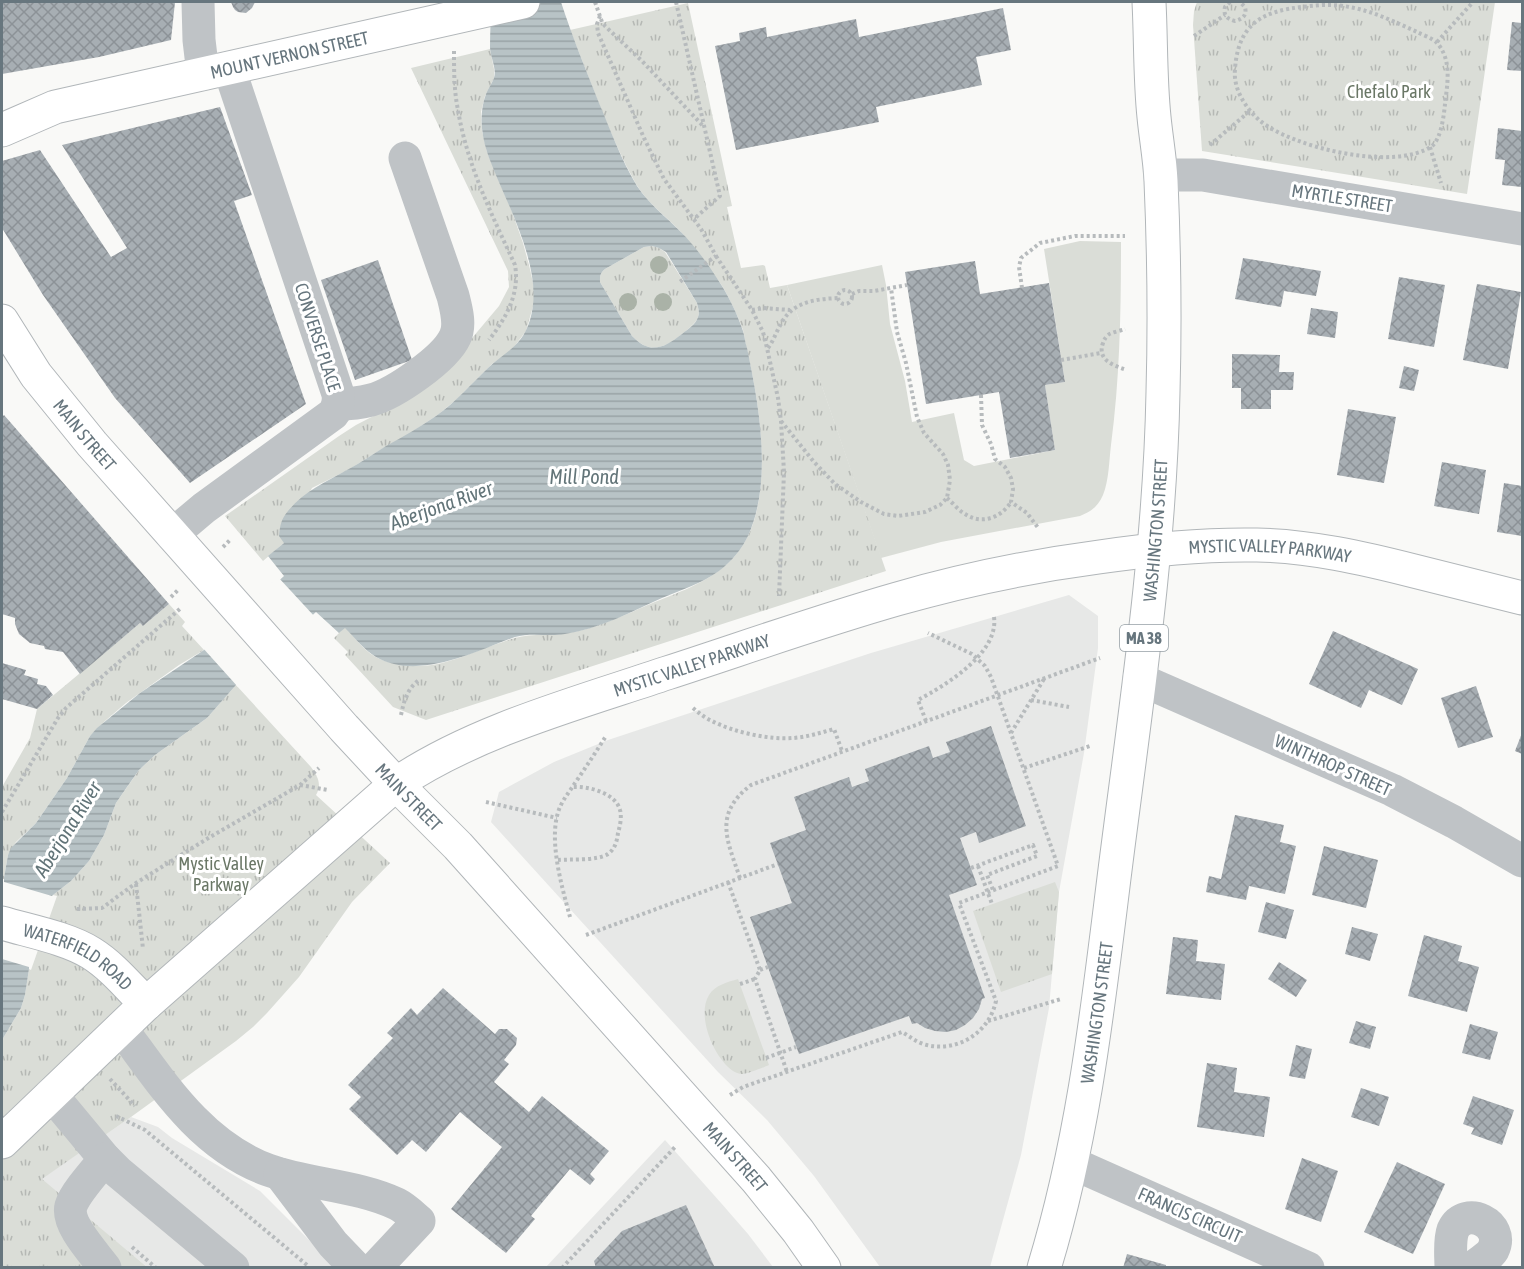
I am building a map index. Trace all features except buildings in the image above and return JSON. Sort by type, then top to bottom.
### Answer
[{"type":"main road","name":"MOUNT VERNON STREET","points":[[2,130],[55,107],[524,2]]},
{"type":"main road","name":"WASHINGTON STREET","points":[[1044,1268],[1072,1164],[1088,1080],[1139,679],[1160,467],[1164,298],[1160,175],[1153,114],[1149,2]]},
{"type":"main road","name":"MOUNT VERNON STREET","points":[[2,107],[55,107]]},
{"type":"main road","name":"MAIN STREET","points":[[6,339],[78,428],[295,674],[396,784],[453,841],[756,1179],[792,1223],[824,1268]]},
{"type":"main road","name":"MYSTIC VALLEY PARKWAY","points":[[2,1142],[146,1004],[396,784],[446,755],[552,711],[870,607],[938,588],[1008,572],[1153,549],[1211,545],[1301,548],[1383,563],[1522,598]]},
{"type":"main road","name":"WATERFIELD ROAD","points":[[2,922],[73,944],[98,958],[146,1004]]},
{"type":"street","name":"CONVERSE PLACE","points":[[172,535],[204,508],[333,414],[338,404],[338,394],[216,71],[198,33],[198,2]]},
{"type":"street","points":[[338,404],[372,400],[404,383],[445,351],[452,343],[457,331],[457,315],[453,296],[405,158]]},
{"type":"street","name":"MYRTLE STREET","points":[[1160,175],[1203,175],[1522,229]]},
{"type":"street","name":"WINTHROP STREET","points":[[1139,679],[1392,790],[1522,861]]},
{"type":"street","points":[[121,1028],[175,1100],[216,1141],[261,1167],[280,1174],[367,1193],[399,1205],[418,1221],[375,1268]]},
{"type":"street","points":[[51,1094],[118,1172],[233,1268]]},
{"type":"street","points":[[105,1159],[74,1199],[70,1213],[76,1228],[105,1268]]},
{"type":"street","name":"FRANCIS CIRCUIT","points":[[1072,1164],[1308,1268]]},
{"type":"street","points":[[280,1174],[333,1244],[356,1268]]},
{"type":"street","points":[[1451,1268],[1453,1230],[1463,1220],[1477,1218],[1489,1224],[1495,1236],[1495,1243],[1489,1255],[1472,1268]]},
{"type":"path","points":[[595,2],[605,26],[642,61],[705,128]]},
{"type":"path","points":[[676,2],[720,196],[694,219]]},
{"type":"path","points":[[1230,2],[1225,7],[1225,15],[1235,21],[1242,18],[1246,11],[1240,2]]},
{"type":"path","points":[[1437,42],[1473,2]]},
{"type":"path","points":[[1322,5],[1348,7],[1372,13],[1395,21],[1437,42],[1447,60],[1445,108],[1437,141],[1415,154],[1398,157],[1367,157],[1323,149],[1272,128],[1251,110],[1237,90],[1234,72],[1240,43],[1254,22],[1272,13],[1290,8],[1322,5]]},
{"type":"path","points":[[1194,36],[1225,15]]},
{"type":"path","points":[[600,16],[597,24],[598,33],[664,179],[701,229],[714,257],[752,310],[768,348],[781,421],[784,472],[779,596]]},
{"type":"path","points":[[1202,151],[1251,110]]},
{"type":"path","points":[[1022,288],[1018,267],[1021,258],[1040,243],[1075,236],[1125,236]]},
{"type":"path","points":[[678,283],[714,257]]},
{"type":"path","points":[[852,294],[859,291],[874,291],[907,285]]},
{"type":"path","points":[[781,421],[835,484],[884,514],[898,516],[925,512],[940,505],[947,498],[950,480],[948,465],[924,433],[917,417],[897,332],[891,288]]},
{"type":"path","points":[[843,291],[852,294],[852,299],[848,303],[840,302],[839,294],[843,291]]},
{"type":"path","points":[[768,348],[791,310],[813,300],[839,298]]},
{"type":"path","points":[[752,310],[763,308],[791,310]]},
{"type":"path","points":[[1124,369],[1107,361],[1101,353],[1101,348],[1110,333],[1125,329]]},
{"type":"path","points":[[1061,360],[1101,353]]},
{"type":"path","points":[[947,498],[966,515],[980,519],[999,515],[1011,502],[1013,489],[1011,478],[1005,467],[995,459],[982,425],[981,395]]},
{"type":"path","points":[[1011,502],[1027,513],[1038,529]]},
{"type":"path","points":[[2,812],[66,708],[181,608]]},
{"type":"path","points":[[926,721],[918,700],[949,682],[969,666],[988,645],[994,633],[994,617]]},
{"type":"path","points":[[730,1095],[743,1087],[902,1032],[922,1044],[933,1046],[950,1046],[972,1037],[987,1022],[996,1001],[959,903],[1058,866],[992,677],[976,657],[928,633]]},
{"type":"path","points":[[740,878],[726,837],[727,817],[736,799],[751,785],[1100,658]]},
{"type":"path","points":[[1011,734],[1044,678]]},
{"type":"path","points":[[400,715],[405,697],[413,684],[419,680]]},
{"type":"path","points":[[1031,700],[1069,707]]},
{"type":"path","points":[[693,708],[716,723],[768,737],[792,739],[834,729],[842,751]]},
{"type":"path","points":[[570,917],[558,860],[557,818],[563,801],[606,736]]},
{"type":"path","points":[[1024,768],[1090,746]]},
{"type":"path","points":[[75,909],[102,908],[135,883],[300,785],[319,768]]},
{"type":"path","points":[[300,785],[328,790]]},
{"type":"path","points":[[558,860],[606,855],[614,846],[618,833],[621,815],[618,805],[595,790],[587,787],[572,787]]},
{"type":"path","points":[[486,802],[557,818]]},
{"type":"path","points":[[971,868],[1033,845],[1037,856],[987,875],[993,890]]},
{"type":"path","points":[[586,935],[778,864]]},
{"type":"path","points":[[978,866],[992,904]]},
{"type":"path","points":[[728,882],[760,970]]},
{"type":"path","points":[[135,883],[143,949]]},
{"type":"path","points":[[740,984],[755,979],[760,970],[768,967]]},
{"type":"path","points":[[755,979],[788,1072]]},
{"type":"path","points":[[987,1022],[1061,999]]},
{"type":"path","points":[[766,1058],[796,1047]]},
{"type":"path","points":[[105,1075],[135,1106]]},
{"type":"path","points":[[116,1116],[145,1130],[309,1268]]},
{"type":"path","points":[[561,1268],[676,1146]]},
{"type":"shaded area","points":[[1069,595],[1098,616],[1098,648],[1084,753],[1059,892],[1049,1008],[1021,1155],[990,1267],[880,1267],[814,1176],[767,1120],[718,1072],[491,822],[499,792],[554,762],[608,740],[871,653]]},
{"type":"shaded area","points":[[131,1117],[158,1127],[172,1138],[260,1191],[336,1267],[147,1267],[41,1179]]},
{"type":"shaded area","points":[[665,1140],[748,1234],[773,1267],[545,1268]]},
{"type":"green space","name":"Chefalo Park","points":[[1197,2],[1495,2],[1467,194],[1202,151],[1193,25]]},
{"type":"green space","points":[[688,3],[732,206],[727,207],[741,268],[763,265],[770,288],[787,285],[886,571],[426,720],[393,707],[345,655],[348,652],[334,638],[345,627],[374,656],[388,662],[413,666],[445,662],[521,636],[574,632],[623,616],[709,577],[734,557],[752,528],[758,504],[762,451],[756,397],[743,330],[718,280],[683,234],[650,202],[636,184],[609,128],[570,30]]},
{"type":"green space","points":[[490,49],[494,78],[485,96],[481,112],[482,131],[487,152],[511,209],[530,269],[534,303],[526,331],[511,351],[492,364],[439,414],[348,470],[312,488],[285,542],[263,561],[225,516],[339,436],[389,408],[467,344],[499,306],[509,287],[508,271],[411,68]]},
{"type":"green space","points":[[1080,241],[1121,242],[1116,394],[1108,477],[1099,503],[1080,516],[941,542],[881,558],[787,285],[882,265],[890,324],[905,381],[912,422],[954,413],[964,460],[974,466],[1055,450],[1045,385],[1065,382],[1044,249]]},
{"type":"green space","points":[[652,246],[665,252],[697,303],[699,312],[696,321],[686,331],[666,345],[653,348],[632,336],[600,282],[605,269],[644,247]]},
{"type":"green space","points":[[169,604],[185,622],[182,626],[204,650],[126,703],[90,736],[67,778],[36,823],[16,842],[8,855],[2,889],[2,787],[30,738],[37,709],[140,623],[143,626]]},
{"type":"green space","name":"Mystic Valley Parkway","points":[[236,685],[311,767],[318,781],[319,787],[316,795],[390,863],[352,902],[299,977],[253,1027],[42,1179],[147,1267],[2,1268],[2,1040],[21,1008],[29,969],[53,895],[71,881],[89,861],[104,835],[116,803],[139,770],[155,755],[207,718]]},
{"type":"green space","points":[[1055,882],[1059,892],[1052,974],[1001,992],[973,911]]},
{"type":"green space","points":[[738,979],[769,1065],[742,1074],[733,1071],[719,1057],[709,1036],[705,1014],[709,995],[722,984]]},
{"type":"water","name":"Mill Pond","points":[[491,2],[561,2],[599,103],[631,176],[647,199],[697,251],[731,302],[739,319],[747,348],[756,394],[761,443],[760,491],[756,514],[748,536],[732,559],[712,575],[615,619],[578,632],[515,637],[446,662],[410,666],[392,664],[376,657],[345,628],[339,633],[316,612],[236,685],[207,718],[155,755],[139,770],[116,803],[104,835],[89,861],[71,881],[53,895],[29,969],[21,1008],[2,1040],[2,889],[8,855],[11,848],[36,823],[67,778],[90,736],[140,693],[204,650],[284,576],[268,556],[284,543],[279,536],[280,526],[294,504],[316,488],[443,411],[489,367],[514,347],[527,329],[533,300],[528,257],[487,152],[482,130],[484,101],[495,74],[490,47]],"holes":[[[644,247],[659,248],[666,252],[697,303],[699,313],[694,324],[675,339],[663,346],[651,347],[645,346],[632,336],[600,282],[600,278],[605,269]]]},
{"type":"pier","points":[[278,577],[315,617],[238,687],[202,647]]},
{"type":"pier","points":[[2,879],[4,882],[57,896],[31,970],[29,967],[2,959]]},
{"type":"water label","name":"Aberjona River","points":[[441,505]]},
{"type":"water label","name":"Aberjona River","points":[[67,829]]}]
